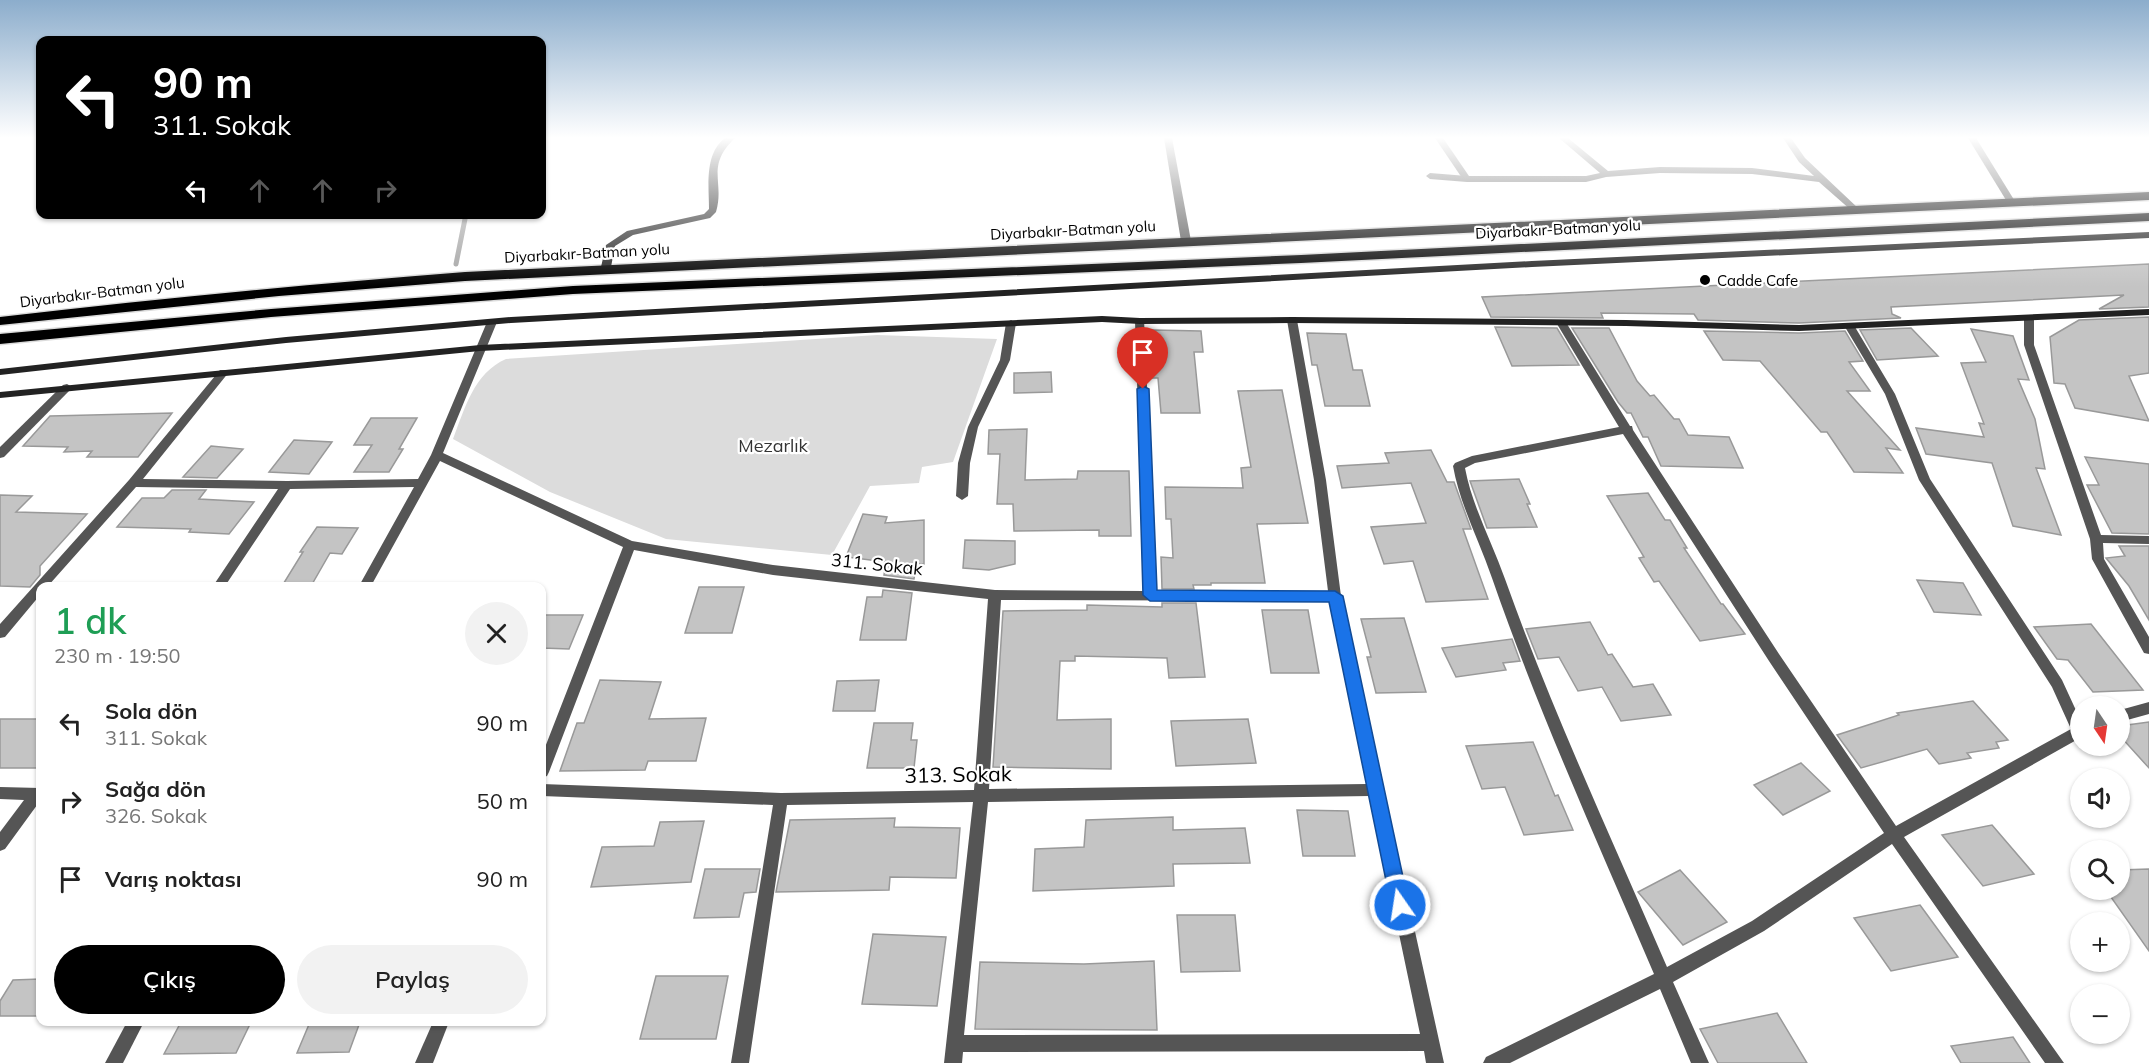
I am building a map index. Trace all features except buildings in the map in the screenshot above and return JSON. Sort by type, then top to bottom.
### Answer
[{"type":"highway","name":"Diyarbakır-Batman yolu","points":[[0,321],[187,299],[606,267],[745,263],[2149,196]]},
{"type":"highway","name":"Diyarbakır-Batman yolu","points":[[0,339],[248,315],[573,290],[1301,259],[2149,217]]},
{"type":"street","points":[[606,267],[611,245],[630,233],[707,216],[713,210],[714,188]]},
{"type":"street","points":[[1177,188],[1186,241]]},
{"type":"street","points":[[1831,188],[1855,209]]},
{"type":"street","points":[[2003,188],[2012,203]]},
{"type":"street","points":[[0,372],[286,340],[492,322],[1532,264],[2149,235]]},
{"type":"street","points":[[0,394],[480,348],[1102,319],[1850,327],[2149,312]]},
{"type":"street","points":[[2029,318],[2029,345],[2096,538],[2098,559],[2149,649]]},
{"type":"street","points":[[1292,320],[1320,480],[1335,596],[1435,1063]]},
{"type":"street","points":[[1140,321],[1150,595]]},
{"type":"street","points":[[367,582],[436,455],[492,322]]},
{"type":"street","points":[[962,496],[964,463],[973,427],[1005,360],[1011,323]]},
{"type":"street","points":[[1562,324],[1585,367],[1628,429],[1735,599],[1893,835],[2055,1063]]},
{"type":"street","points":[[1850,327],[1890,394],[1925,480],[2057,684],[2070,711]]},
{"type":"street","points":[[45,582],[133,483],[224,372]]},
{"type":"street","points":[[0,454],[67,387]]},
{"type":"street","points":[[1628,429],[1472,460],[1459,466],[1463,489],[1489,550],[1527,660],[1700,1063]]},
{"type":"street","name":"311. Sokak","points":[[436,455],[630,545],[773,570],[995,595],[1335,596]]},
{"type":"street","points":[[133,483],[287,485],[422,483]]},
{"type":"street","points":[[222,582],[287,485]]},
{"type":"street","points":[[2096,538],[2149,540]]},
{"type":"street","points":[[546,762],[630,545]]},
{"type":"street","points":[[0,633],[36,593]]},
{"type":"street","points":[[953,1063],[981,795],[995,595]]},
{"type":"street","points":[[2130,713],[2149,708]]},
{"type":"street","points":[[1492,1063],[1662,979],[1758,926],[1893,835],[2070,737]]},
{"type":"street","name":"313. Sokak","points":[[546,790],[781,799],[1375,790]]},
{"type":"street","points":[[0,793],[36,794]]},
{"type":"street","points":[[0,844],[36,798]]},
{"type":"street","points":[[740,1063],[781,799]]},
{"type":"street","points":[[114,1063],[134,1026]]},
{"type":"street","points":[[424,1063],[439,1026]]},
{"type":"street","points":[[954,1044],[1432,1042]]},
{"type":"green space","name":"Mezarlık","points":[[877,335],[997,339],[953,462],[922,467],[919,483],[870,486],[832,555],[666,539],[550,492],[453,439],[478,382],[495,365],[506,359]]},
{"type":"waterway","points":[[456,264],[465,219]]},
{"type":"place","name":"Cadde Cafe","points":[[1705,280]]},
{"type":"route","points":[[1143,389],[1150,595],[1335,596],[1400,905]]}]
